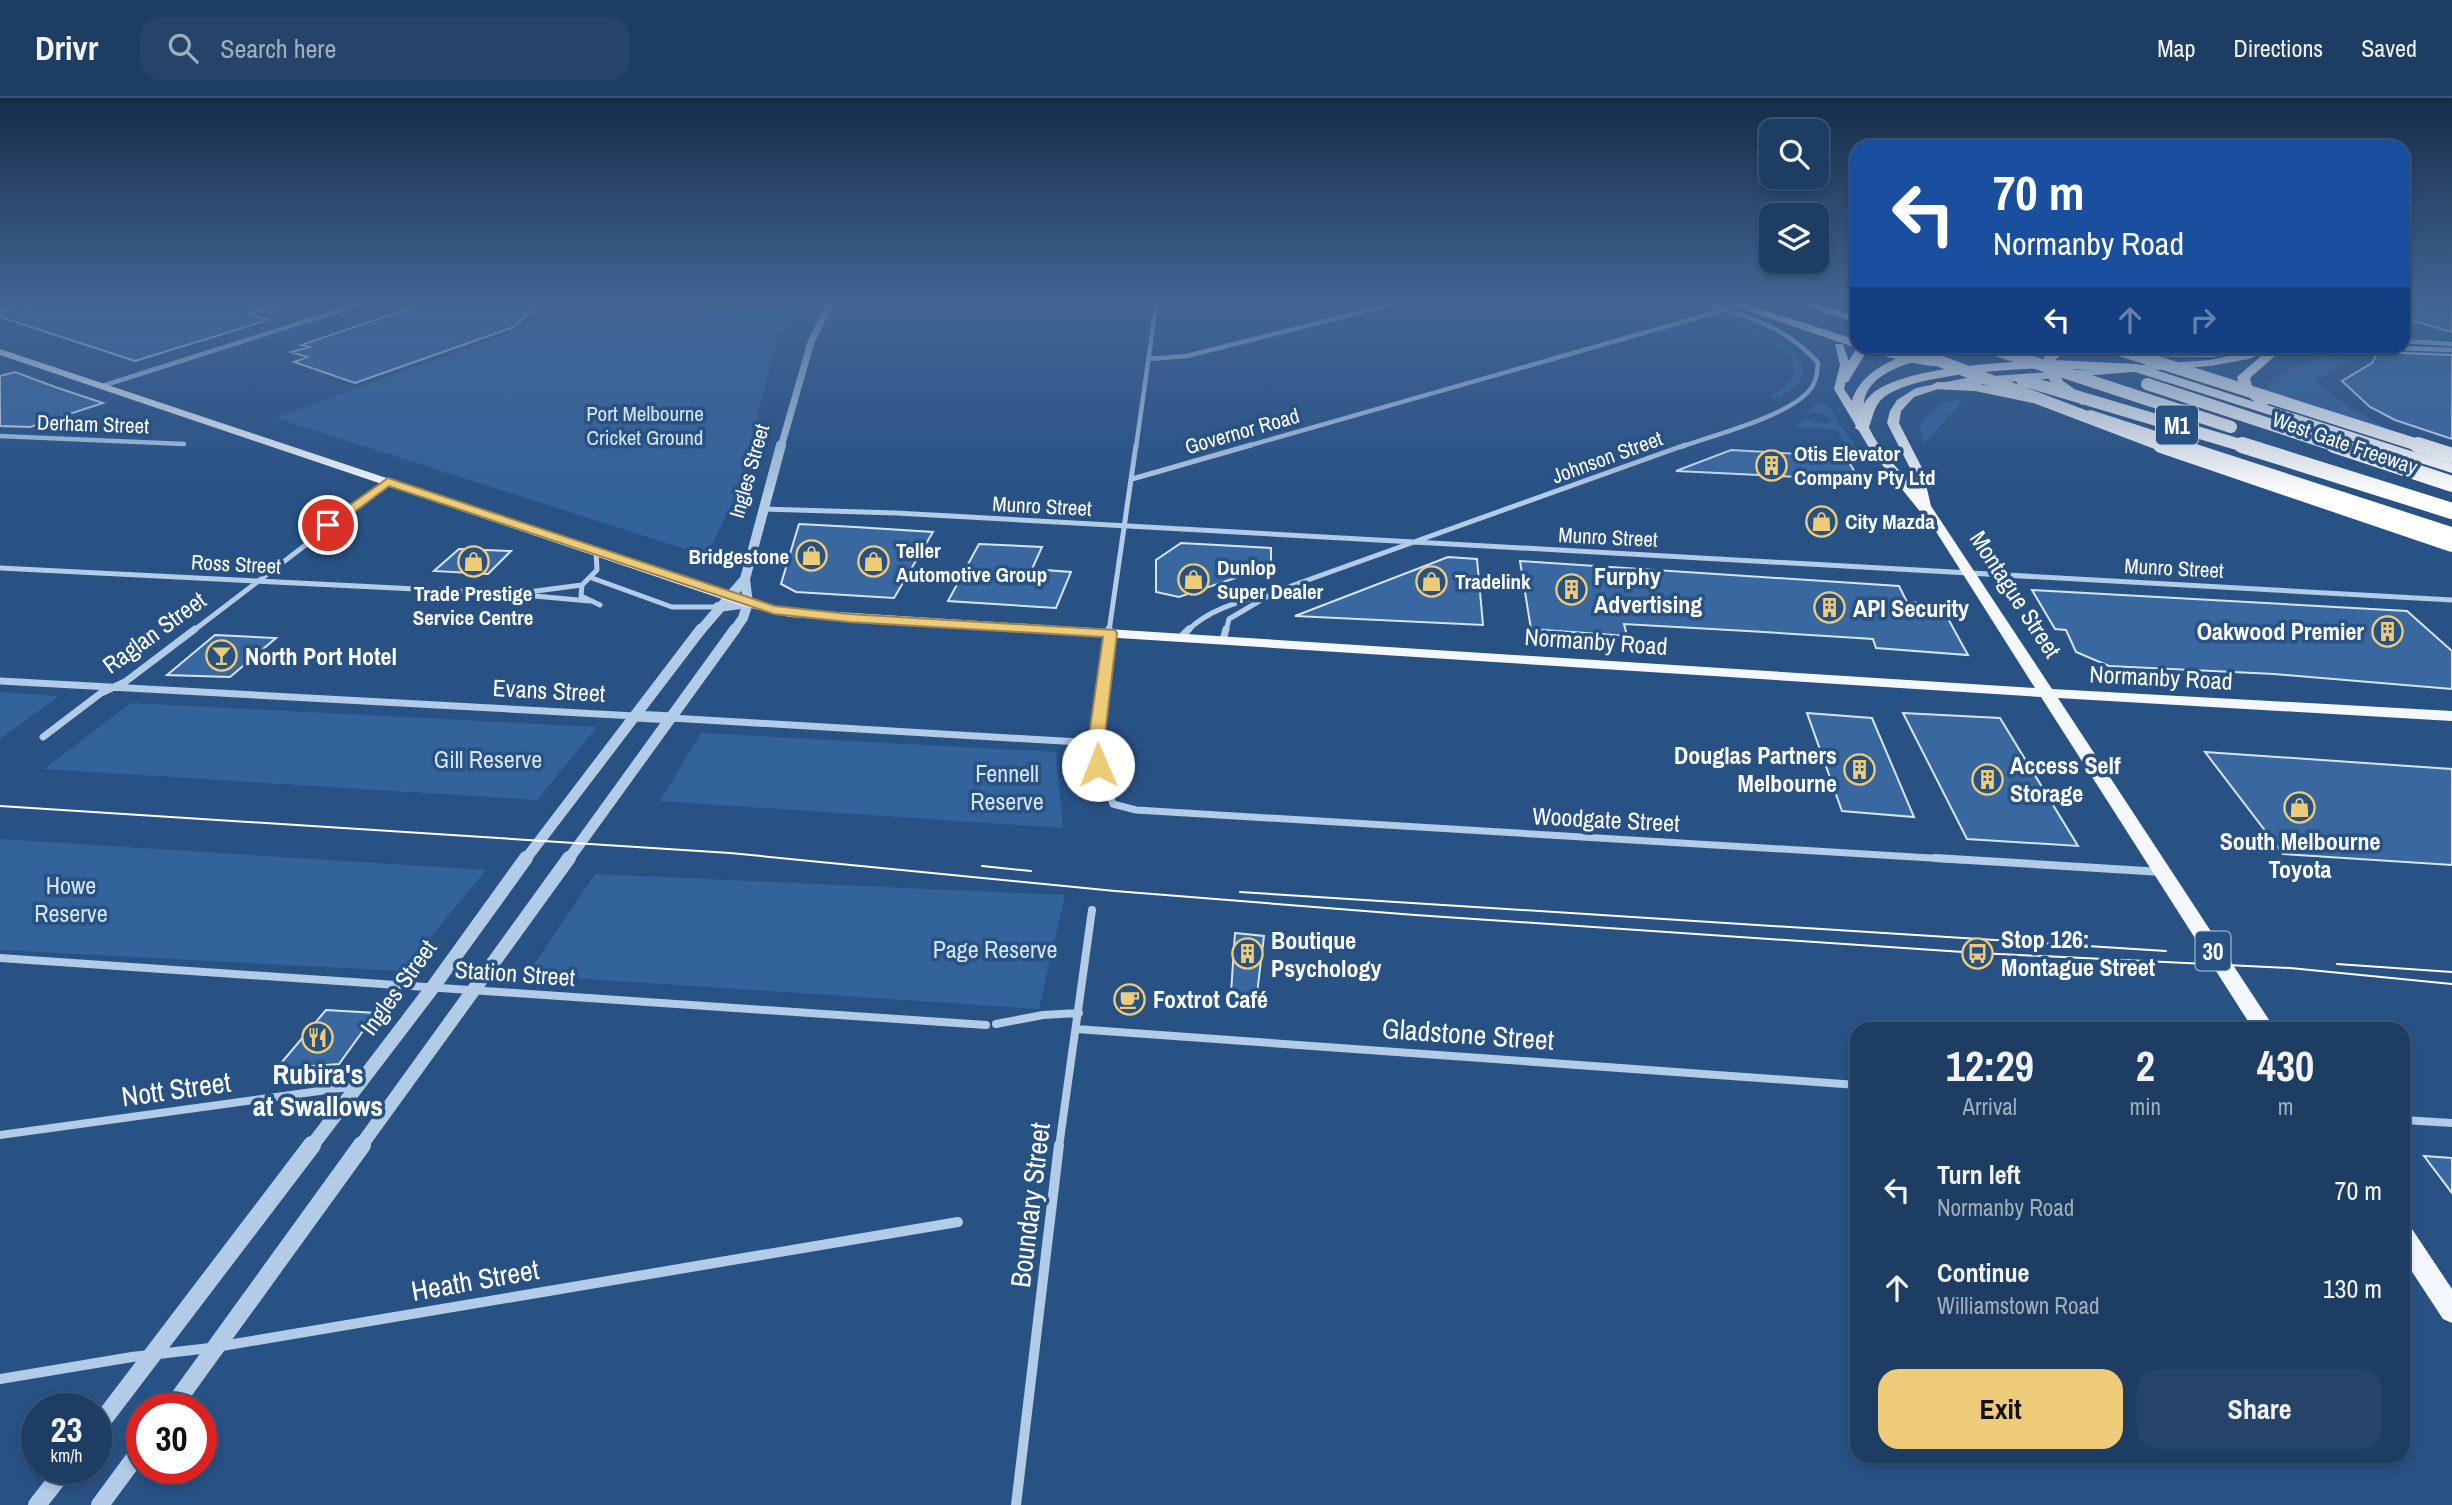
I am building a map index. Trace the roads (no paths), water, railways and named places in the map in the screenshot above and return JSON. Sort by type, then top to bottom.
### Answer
[{"type":"highway","points":[[1843,379],[1852,365]]},
{"type":"highway","points":[[1949,365],[2147,441],[2452,544]]},
{"type":"highway","points":[[1860,424],[1872,401],[1896,385],[1958,365]]},
{"type":"highway","name":"M1","points":[[1966,365],[2155,418],[2452,511]]},
{"type":"highway","points":[[1966,380],[1977,365]]},
{"type":"highway","name":"West Gate Freeway","points":[[2022,365],[2452,502]]},
{"type":"highway","points":[[2032,365],[2049,369],[2082,365]]},
{"type":"highway","points":[[2049,365],[2059,385],[2077,398],[2141,429]]},
{"type":"highway","name":"West Gate Freeway","points":[[2074,365],[2452,484]]},
{"type":"highway","points":[[2118,365],[2137,368],[2452,469]]},
{"type":"highway","points":[[2166,365],[2452,456]]},
{"type":"highway","points":[[2256,365],[2243,377],[2246,388],[2275,407],[2337,431]]},
{"type":"highway","points":[[1931,387],[1957,386],[2001,392],[2141,429],[2452,532]]},
{"type":"main road","name":"Normanby Road","points":[[45,365],[596,551],[733,602],[774,610],[840,617],[2452,716]]},
{"type":"main road","name":"Montague Street","points":[[1845,365],[1839,389],[1841,395],[1883,461],[1926,508],[2259,1022]]},
{"type":"main road","points":[[1860,424],[1857,398],[1861,389],[1879,372],[1897,365]]},
{"type":"main road","points":[[2137,368],[2176,365]]},
{"type":"main road","name":"Montague Street","points":[[1926,508],[1916,468],[1893,423],[1893,415],[1900,403],[1914,393],[1931,387],[2049,369]]},
{"type":"main road","points":[[2410,1248],[2452,1311]]},
{"type":"street","points":[[105,385],[169,365]]},
{"type":"street","name":"Ingles Street","points":[[112,1408],[433,987],[539,840],[635,716],[733,602],[745,579],[804,365]]},
{"type":"street","points":[[1096,743],[1148,365]]},
{"type":"street","name":"Governor Road","points":[[1132,479],[1517,365]]},
{"type":"street","name":"Johnson Street","points":[[1181,637],[1195,621],[1215,610],[1277,591],[1756,420],[1791,405],[1809,392],[1817,381],[1818,365]]},
{"type":"street","name":"Derham Street","points":[[0,436],[184,444]]},
{"type":"street","name":"Raglan Street","points":[[43,737],[101,693],[125,682],[388,482]]},
{"type":"street","name":"Munro Street","points":[[763,509],[1415,541],[2452,600]]},
{"type":"street","points":[[596,551],[597,570],[592,578],[672,607],[733,602]]},
{"type":"street","name":"Ross Street","points":[[0,568],[513,594],[589,601],[600,605]]},
{"type":"street","name":"Ross Street","points":[[513,594],[582,585],[592,578]]},
{"type":"street","name":"Ingles Street","points":[[183,1393],[739,624],[733,602],[745,579]]},
{"type":"street","points":[[582,585],[580,595],[589,601]]},
{"type":"street","name":"Johnson Street","points":[[1223,640],[1228,620],[1277,591]]},
{"type":"street","name":"Evans Street","points":[[0,681],[1096,743]]},
{"type":"street","name":"Woodgate Street","points":[[1096,743],[1098,765],[1110,800],[1116,806],[1136,810],[2162,872]]},
{"type":"street","name":"Boundary Street","points":[[1016,1505],[1055,1174],[1092,911]]},
{"type":"street","name":"Station Street","points":[[0,957],[986,1024]]},
{"type":"street","points":[[996,1024],[1079,1013]]},
{"type":"street","name":"Gladstone Street","points":[[1076,1029],[1850,1084]]},
{"type":"street","name":"Nott Street","points":[[0,1135],[358,1086]]},
{"type":"street","points":[[2410,1121],[2452,1124]]},
{"type":"street","name":"Heath Street","points":[[0,1380],[216,1347],[958,1222]]},
{"type":"street","points":[[100,1505],[126,1470]]},
{"type":"street","points":[[37,1505],[53,1484]]},
{"type":"tram line","points":[[0,806],[730,853],[1115,891],[1415,915],[1978,953],[2290,968],[2452,984]]},
{"type":"tram line","points":[[982,866],[1031,871]]},
{"type":"tram line","points":[[1240,892],[2166,951]]},
{"type":"tram line","points":[[2337,964],[2452,972]]},
{"type":"place","name":"Otis Elevator Company Pty Ltd","points":[[1771,465]]},
{"type":"place","name":"City Mazda","points":[[1822,521]]},
{"type":"place","name":"Bridgestone","points":[[812,556]]},
{"type":"place","name":"Trade Prestige Service Centre","points":[[473,561]]},
{"type":"place","name":"Teller Automotive Group","points":[[873,562]]},
{"type":"place","name":"Dunlop Super Dealer","points":[[1194,579]]},
{"type":"place","name":"Tradelink","points":[[1432,581]]},
{"type":"place","name":"Furphy Advertising","points":[[1571,590]]},
{"type":"place","name":"API Security","points":[[1830,608]]},
{"type":"place","name":"Oakwood Premier","points":[[2387,631]]},
{"type":"place","name":"North Port Hotel","points":[[222,656]]},
{"type":"place","name":"Douglas Partners Melbourne","points":[[1860,769]]},
{"type":"place","name":"Access Self Storage","points":[[1987,779]]},
{"type":"place","name":"South Melbourne Toyota","points":[[2300,807]]},
{"type":"place","name":"Stop 126: Montague Street","points":[[1978,953]]},
{"type":"place","name":"Boutique Psychology","points":[[1248,954]]},
{"type":"place","name":"Foxtrot Café","points":[[1130,999]]},
{"type":"place","name":"Rubira's at Swallows","points":[[318,1037]]},
{"type":"park label","name":"Port Melbourne Cricket Ground","points":[[645,425]]},
{"type":"park label","name":"Gill Reserve","points":[[488,759]]},
{"type":"park label","name":"Fennell Reserve","points":[[1007,787]]},
{"type":"park label","name":"Howe Reserve","points":[[71,899]]},
{"type":"park label","name":"Page Reserve","points":[[995,949]]}]
